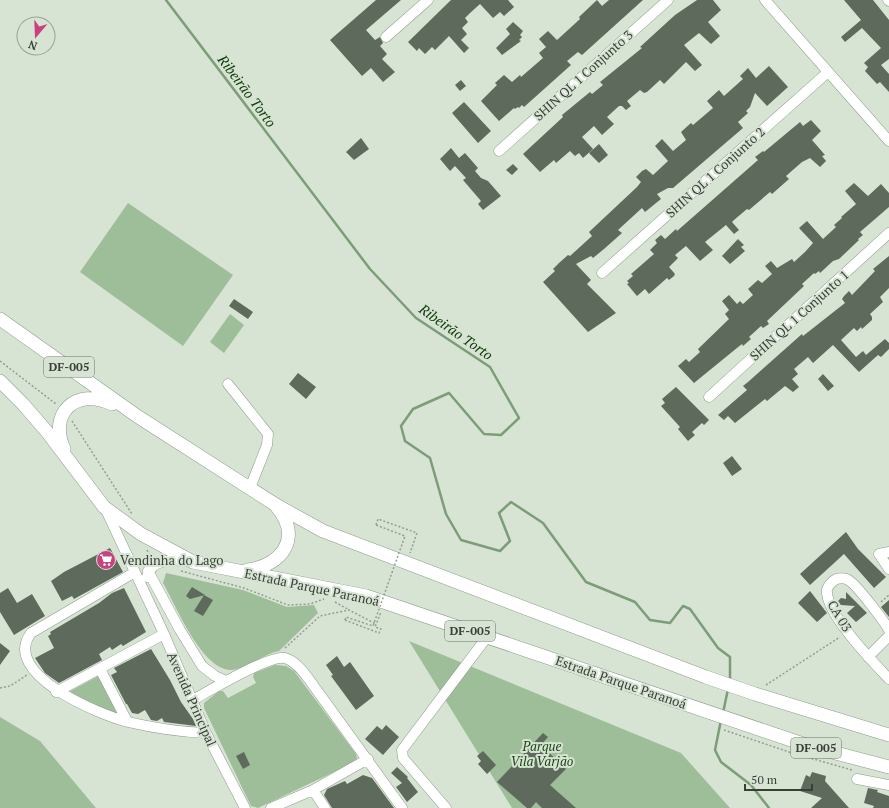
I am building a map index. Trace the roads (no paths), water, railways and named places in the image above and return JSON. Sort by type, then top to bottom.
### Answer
[{"type":"main road","name":"DF-005","points":[[0,318],[137,416],[276,505],[323,531],[406,564],[706,677],[758,691],[889,735]]},
{"type":"main road","name":"Estrada Parque Paranoá","points":[[0,381],[23,404],[48,433],[104,507],[141,534],[193,562],[366,596],[744,725],[816,748],[889,767]]},
{"type":"main road","points":[[70,463],[60,440],[59,430],[60,422],[72,403],[80,399],[93,397],[137,416]]},
{"type":"main road","points":[[240,571],[259,569],[275,562],[284,551],[288,541],[286,521],[276,505]]},
{"type":"street","points":[[386,37],[428,0]]},
{"type":"street","name":"SHIN QL 1 Conjunto 3","points":[[499,151],[668,0]]},
{"type":"street","points":[[765,0],[889,140]]},
{"type":"street","name":"SHIN QL 1 Conjunto 2","points":[[602,273],[828,72]]},
{"type":"street","name":"SHIN QL 1 Conjunto 1","points":[[709,397],[889,233]]},
{"type":"street","points":[[228,384],[268,434],[267,445],[250,488]]},
{"type":"street","name":"Avenida Principal","points":[[104,507],[164,634],[206,733],[244,808]]},
{"type":"street","points":[[889,552],[879,554],[889,569]]},
{"type":"street","points":[[143,588],[148,571],[156,564],[170,560],[193,562]]},
{"type":"street","points":[[148,571],[180,630],[202,666],[215,676],[226,681]]},
{"type":"street","points":[[135,572],[25,637],[19,654],[22,665],[28,674],[56,692],[97,712],[126,721],[166,730],[206,733]]},
{"type":"street","name":"CA 03","points":[[868,657],[888,637],[851,581],[841,578],[833,580],[828,585],[827,594],[833,610],[868,657],[889,679]]},
{"type":"street","points":[[56,692],[164,634]]},
{"type":"street","points":[[446,808],[403,758],[402,750],[487,637]]},
{"type":"street","points":[[192,700],[226,681],[272,660],[283,658],[297,665],[368,759],[402,808]]},
{"type":"street","points":[[100,669],[126,721]]},
{"type":"street","points":[[271,808],[313,790],[368,759]]},
{"type":"street","points":[[857,778],[889,785]]},
{"type":"street","points":[[313,790],[326,808]]},
{"type":"waterway","name":"Ribeirão Torto","points":[[166,0],[370,269],[416,318],[490,367],[519,418],[501,435],[484,434],[449,393],[413,409],[401,426],[405,441],[430,458],[446,514],[461,540],[500,551],[510,541],[499,513],[511,502],[543,523],[586,582],[635,602],[650,620],[670,623],[683,606],[690,609],[718,648],[730,657],[730,680]]},
{"type":"waterway","name":"Ribeirão Torto","points":[[723,713],[728,689]]},
{"type":"waterway","name":"Ribeirão Torto","points":[[721,720],[715,750],[721,762],[751,785],[769,808]]},
{"type":"place","name":"Vendinha do Lago","points":[[106,560]]},
{"type":"park label","name":"Parque Vila Varjão","points":[[542,754]]}]
